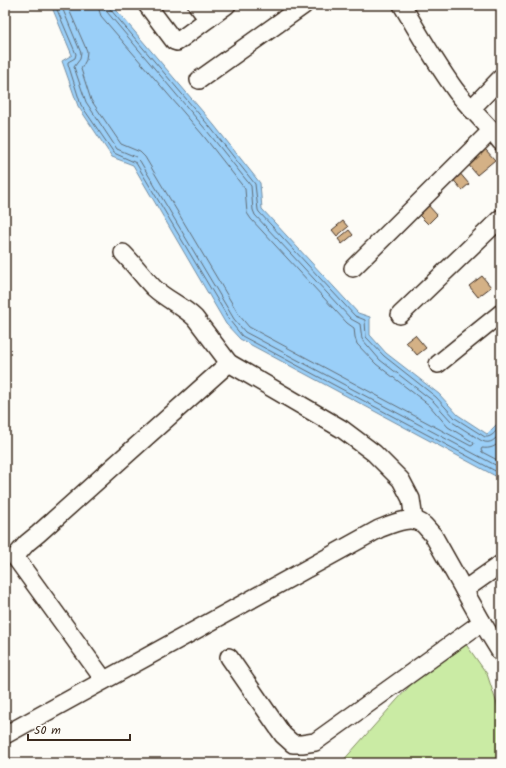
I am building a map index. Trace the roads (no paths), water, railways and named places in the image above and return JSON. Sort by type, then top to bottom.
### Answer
[{"type":"street","points":[[147,5],[174,41],[177,42],[227,5]]},
{"type":"street","points":[[197,5],[208,19]]},
{"type":"street","points":[[199,80],[304,5]]},
{"type":"street","points":[[353,268],[497,136],[457,92],[402,5]]},
{"type":"street","points":[[471,109],[501,78]]},
{"type":"street","points":[[400,315],[501,218]]},
{"type":"street","points":[[123,253],[154,288],[195,318],[229,363],[342,429],[374,453],[401,480],[411,499],[414,520]]},
{"type":"street","points":[[438,364],[501,313]]},
{"type":"street","points":[[104,680],[15,557],[33,539],[229,363]]},
{"type":"street","points":[[5,735],[379,530],[398,522],[414,520],[424,524],[433,535],[501,653]]},
{"type":"street","points":[[464,590],[501,564]]},
{"type":"street","points":[[229,657],[283,735],[293,744],[302,744],[315,742],[482,622]]},
{"type":"water","points":[[51,5],[112,5],[214,125],[260,183],[262,209],[358,313],[370,317],[370,335],[386,353],[439,394],[458,415],[487,434],[501,420],[501,479],[240,339],[226,324],[133,165],[112,157],[78,106],[62,61],[72,55]]}]
